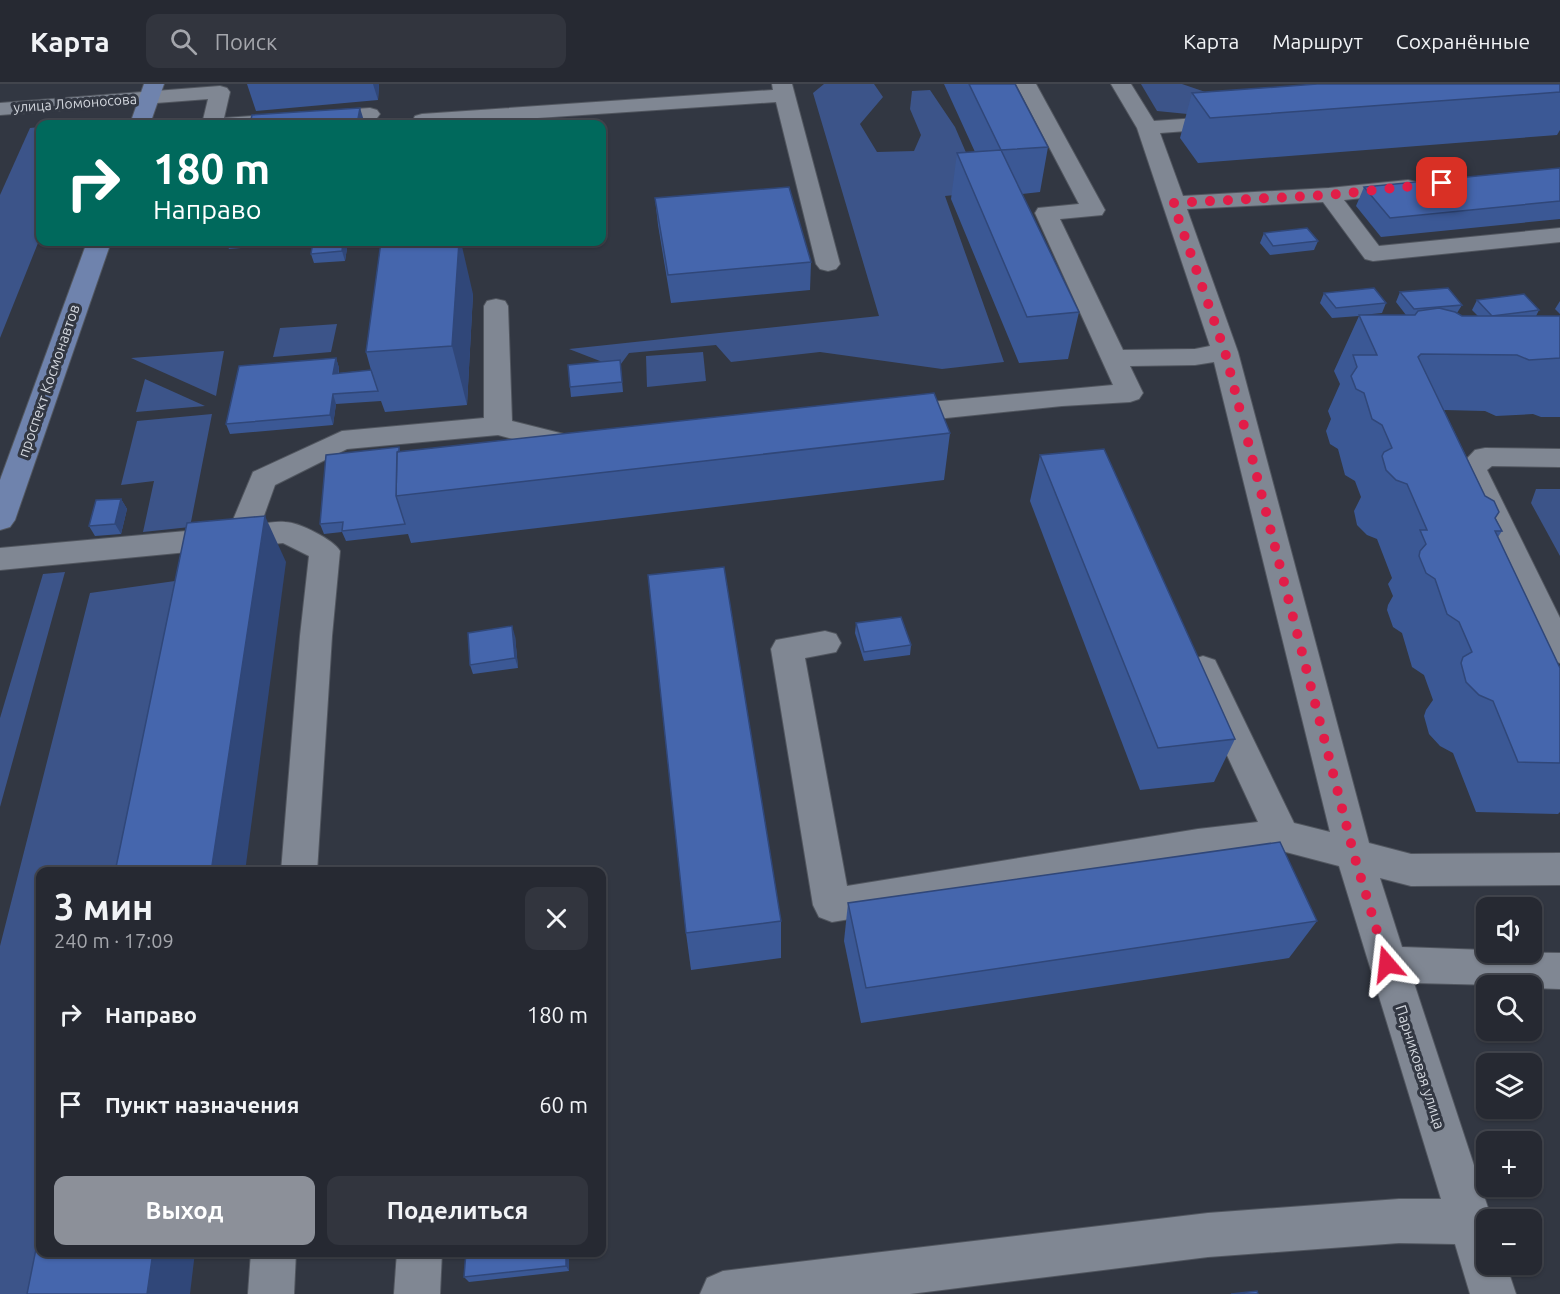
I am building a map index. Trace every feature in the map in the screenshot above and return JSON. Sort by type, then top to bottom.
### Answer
[{"type":"main road","points":[[141,120],[151,91]]},
{"type":"main road","name":"проспект Космонавтов","points":[[0,520],[98,246]]},
{"type":"street","points":[[872,417],[1062,397],[1130,393],[1116,358],[1046,213],[1094,210],[1026,84]]},
{"type":"street","name":"Парниковая улица","points":[[1121,84],[1148,128],[1225,352],[1354,855],[1493,1294]]},
{"type":"street","points":[[422,120],[783,89],[828,264]]},
{"type":"street","name":"улица Ломоносова","points":[[0,109],[151,91],[220,92],[213,120]]},
{"type":"street","points":[[282,120],[370,114]]},
{"type":"street","points":[[1148,128],[1244,121]]},
{"type":"street","points":[[1173,203],[1329,195],[1424,185]]},
{"type":"street","points":[[1329,195],[1373,254],[1560,235]]},
{"type":"street","points":[[496,306],[498,426]]},
{"type":"street","points":[[1116,358],[1196,357],[1225,352]]},
{"type":"street","points":[[241,537],[263,480],[342,440],[498,426],[574,447],[607,444]]},
{"type":"street","points":[[1560,458],[1485,457],[1472,468],[1560,651]]},
{"type":"street","points":[[0,559],[286,532],[325,551],[316,636],[299,867]]},
{"type":"street","points":[[1190,642],[1282,836]]},
{"type":"street","points":[[825,643],[788,649],[832,905],[1198,845],[1282,836],[1412,870],[1560,869]]},
{"type":"street","points":[[1387,964],[1560,971]]},
{"type":"street","points":[[723,1294],[1208,1235],[1399,1221],[1471,1222]]},
{"type":"street","points":[[271,1294],[274,1257]]},
{"type":"street","points":[[417,1294],[420,1257]]},
{"type":"shaded area","points":[[824,84],[874,84],[883,97],[860,124],[877,152],[914,151],[921,135],[910,109],[912,91],[930,90],[955,127],[983,192],[945,196],[1004,362],[942,369],[820,352],[731,362],[716,345],[629,353],[618,368],[569,349],[879,316],[813,93]]},
{"type":"shaded area","points":[[1141,84],[1182,84],[1258,110],[1228,118],[1157,111]]},
{"type":"shaded area","points":[[36,127],[37,246],[0,338],[0,195],[30,128]]},
{"type":"shaded area","points":[[337,324],[331,352],[273,357],[280,328]]},
{"type":"shaded area","points":[[224,351],[216,396],[131,358]]},
{"type":"shaded area","points":[[703,352],[706,381],[647,387],[646,356]]},
{"type":"shaded area","points":[[145,379],[205,406],[136,412]]},
{"type":"shaded area","points":[[212,414],[190,527],[143,532],[154,481],[121,485],[137,421]]},
{"type":"shaded area","points":[[1536,489],[1560,489],[1560,556],[1531,503]]},
{"type":"shaded area","points":[[65,572],[0,807],[0,718],[43,574]]},
{"type":"shaded area","points":[[182,580],[129,867],[36,867],[36,1257],[41,1257],[50,1294],[0,1294],[0,946],[90,593]]},
{"type":"building","points":[[969,84],[1015,84],[1048,147],[1001,150]]},
{"type":"building","points":[[1317,84],[1560,84],[1560,92],[1210,118],[1192,93]]},
{"type":"building","points":[[360,108],[358,120],[251,120],[252,115]]},
{"type":"building","points":[[1001,150],[1079,312],[1027,317],[957,153]]},
{"type":"building","points":[[1560,168],[1560,201],[1390,218],[1364,187]]},
{"type":"building","points":[[789,187],[811,262],[668,275],[655,198]]},
{"type":"building","points":[[1307,228],[1318,241],[1273,246],[1264,233]]},
{"type":"building","points":[[312,246],[343,246],[342,251],[311,254]]},
{"type":"building","points":[[380,246],[459,246],[452,346],[366,352]]},
{"type":"building","points":[[1374,288],[1386,303],[1336,308],[1324,293]]},
{"type":"building","points":[[1448,288],[1462,305],[1414,309],[1400,292]]},
{"type":"building","points":[[1524,294],[1539,310],[1492,316],[1477,300]]},
{"type":"building","points":[[1439,308],[1462,316],[1560,316],[1560,358],[1529,360],[1517,355],[1421,354],[1418,357],[1485,496],[1494,501],[1499,512],[1495,518],[1502,531],[1495,531],[1560,668],[1560,763],[1518,762],[1493,701],[1479,695],[1466,682],[1461,663],[1463,657],[1472,652],[1459,622],[1447,614],[1435,579],[1426,573],[1419,556],[1426,544],[1420,530],[1427,530],[1407,484],[1396,480],[1386,470],[1382,456],[1384,452],[1392,448],[1382,425],[1372,419],[1364,393],[1356,389],[1351,376],[1357,367],[1353,355],[1377,355],[1359,315],[1415,315],[1418,311]]},
{"type":"building","points":[[336,358],[333,374],[371,370],[378,391],[333,394],[330,415],[226,424],[239,366]]},
{"type":"building","points":[[620,360],[622,382],[570,387],[568,365]]},
{"type":"building","points":[[934,393],[950,433],[396,496],[397,452]]},
{"type":"building","points":[[399,447],[396,496],[405,524],[342,531],[343,522],[320,524],[326,455]]},
{"type":"building","points":[[1104,449],[1235,739],[1158,748],[1040,455]]},
{"type":"building","points":[[121,499],[115,524],[89,526],[96,500]]},
{"type":"building","points":[[265,516],[212,867],[116,867],[187,523]]},
{"type":"building","points":[[724,567],[781,921],[686,933],[648,575]]},
{"type":"building","points":[[901,617],[911,645],[864,652],[856,623]]},
{"type":"building","points":[[512,626],[515,658],[470,665],[468,633]]},
{"type":"building","points":[[1280,842],[1317,921],[866,988],[848,903]]},
{"type":"building","points":[[36,1249],[36,1257],[152,1257],[147,1294],[27,1294]]},
{"type":"building","points":[[466,1257],[566,1257],[566,1266],[464,1277]]},
{"type":"building","points":[[1257,1291],[1258,1294],[1231,1294]]},
{"type":"route","points":[[1387,964],[1354,855],[1225,352],[1173,203],[1329,195],[1442,183]]}]
